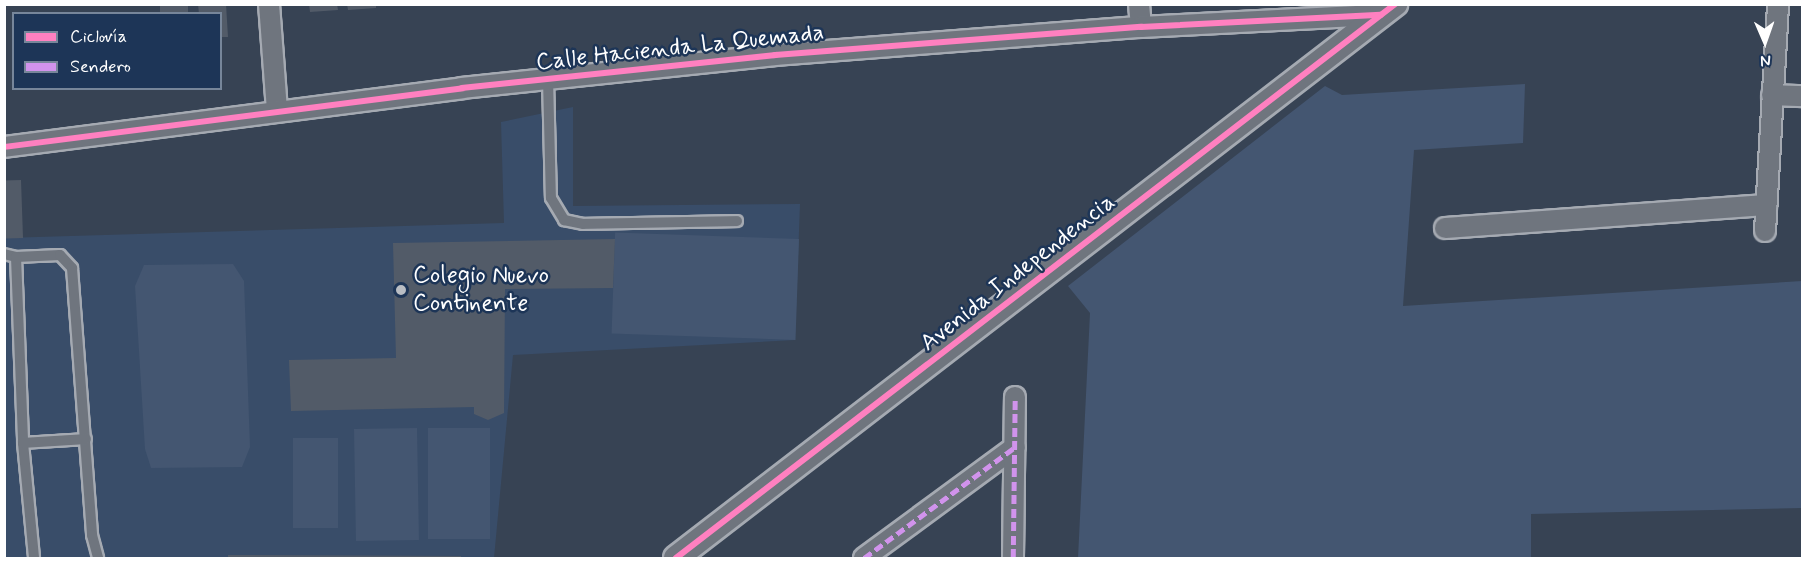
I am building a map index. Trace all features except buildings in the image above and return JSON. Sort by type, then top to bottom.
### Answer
[{"type":"street","points":[[269,4],[276,110]]},
{"type":"street","points":[[1139,4],[1141,27]]},
{"type":"street","points":[[1765,231],[1778,4]]},
{"type":"street","name":"Calle Hacienda La Quemada","points":[[4,147],[276,110],[775,55],[1388,10]]},
{"type":"street","name":"Avenida Independencia","points":[[676,558],[1388,10]]},
{"type":"street","points":[[1772,95],[1803,96]]},
{"type":"street","points":[[1445,228],[1766,206]]},
{"type":"street","points":[[1013,558],[1016,397]]},
{"type":"street","points":[[864,558],[1015,447]]},
{"type":"lane","points":[[548,79],[551,198],[564,220],[583,224],[738,221]]},
{"type":"lane","points":[[4,254],[16,257],[56,254],[70,262],[77,297],[92,535],[98,558]]},
{"type":"lane","points":[[16,257],[23,443],[34,558]]},
{"type":"lane","points":[[23,443],[86,439]]},
{"type":"shaded area","points":[[1525,84],[1523,143],[1414,150],[1403,306],[1802,281],[1802,508],[1531,514],[1531,558],[1078,558],[1090,313],[1068,286],[1325,86],[1342,95]]},
{"type":"shaded area","name":"Colegio Nuevo Continente","points":[[573,107],[573,206],[800,204],[795,340],[513,355],[494,558],[5,558],[4,238],[504,223],[501,122]]},
{"type":"shaded area","points":[[615,233],[799,239],[795,340],[612,334]]},
{"type":"shaded area","points":[[233,264],[244,281],[250,447],[242,467],[151,468],[145,449],[135,286],[144,265]]},
{"type":"shaded area","points":[[417,428],[419,540],[356,541],[354,429]]},
{"type":"shaded area","points":[[428,428],[490,428],[490,539],[428,539]]},
{"type":"shaded area","points":[[293,438],[338,438],[338,528],[293,528]]},
{"type":"marked path","points":[[1013,558],[1015,397]]},
{"type":"marked path","points":[[864,558],[1015,447]]},
{"type":"cycle path","points":[[676,558],[1395,4]]},
{"type":"cycle path","points":[[4,147],[462,88],[775,55],[1141,27],[1381,15]]},
{"type":"place","name":"Colegio Nuevo Continente","points":[[401,290]]}]
